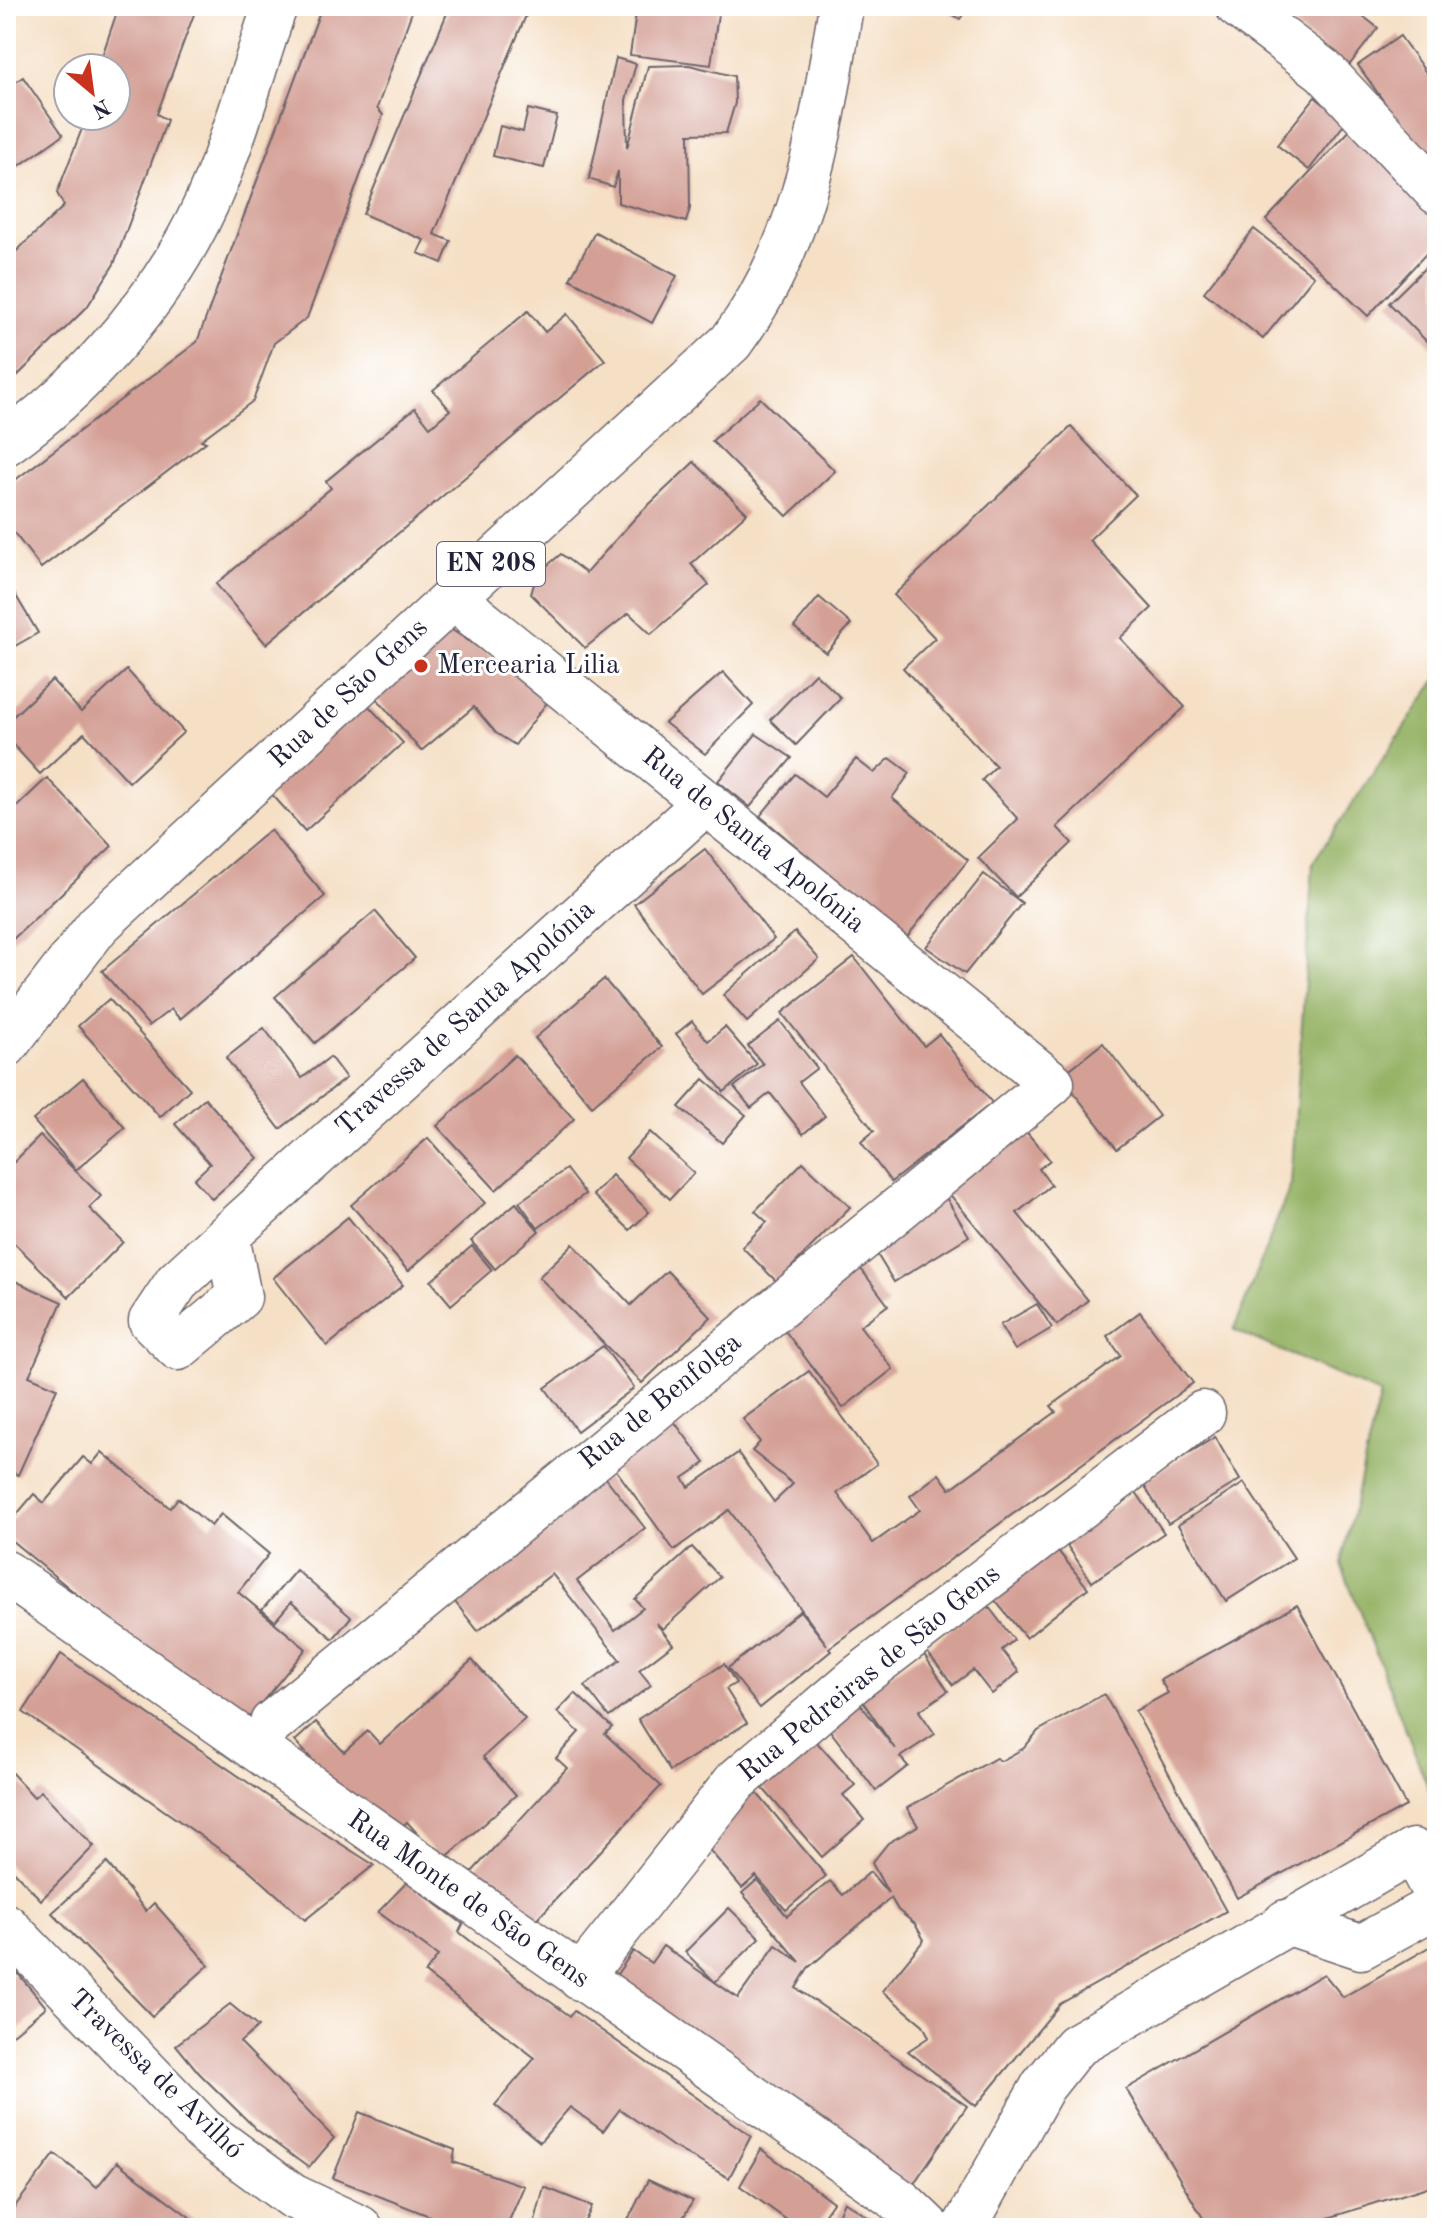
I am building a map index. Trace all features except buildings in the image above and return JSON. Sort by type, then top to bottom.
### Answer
[{"type":"street","points":[[6,443],[37,421],[113,344],[152,296],[189,239],[217,173],[275,6]]},
{"type":"street","name":"Rua de São Gens","points":[[6,1045],[98,925],[731,342],[754,312],[802,207],[841,6]]},
{"type":"street","points":[[1238,6],[1324,71],[1437,192]]},
{"type":"street","name":"Rua de Santa Apolónia","points":[[456,596],[475,616],[1052,1083]]},
{"type":"street","name":"Travessa de Santa Apolónia","points":[[227,1236],[706,802]]},
{"type":"street","name":"Rua de Benfolga","points":[[272,1723],[1052,1083]]},
{"type":"street","name":"Rua Pedreiras de São Gens","points":[[580,1978],[736,1781],[857,1678],[1203,1413]]},
{"type":"street","name":"Rua Monte de São Gens","points":[[6,1573],[903,2203],[929,2228]]},
{"type":"street","points":[[964,2228],[1043,2086],[1075,2046],[1413,1851],[1437,1897]]},
{"type":"street","points":[[1286,1922],[1361,1947],[1437,1905]]},
{"type":"street","name":"Travessa de Avilhó","points":[[6,1926],[204,2131],[292,2196],[360,2228]]},
{"type":"green space","points":[[1437,679],[1437,1810],[1341,1564],[1380,1394],[1234,1330],[1291,1184],[1313,862]]},
{"type":"place","name":"Mercearia Lilia","points":[[421,666]]}]
